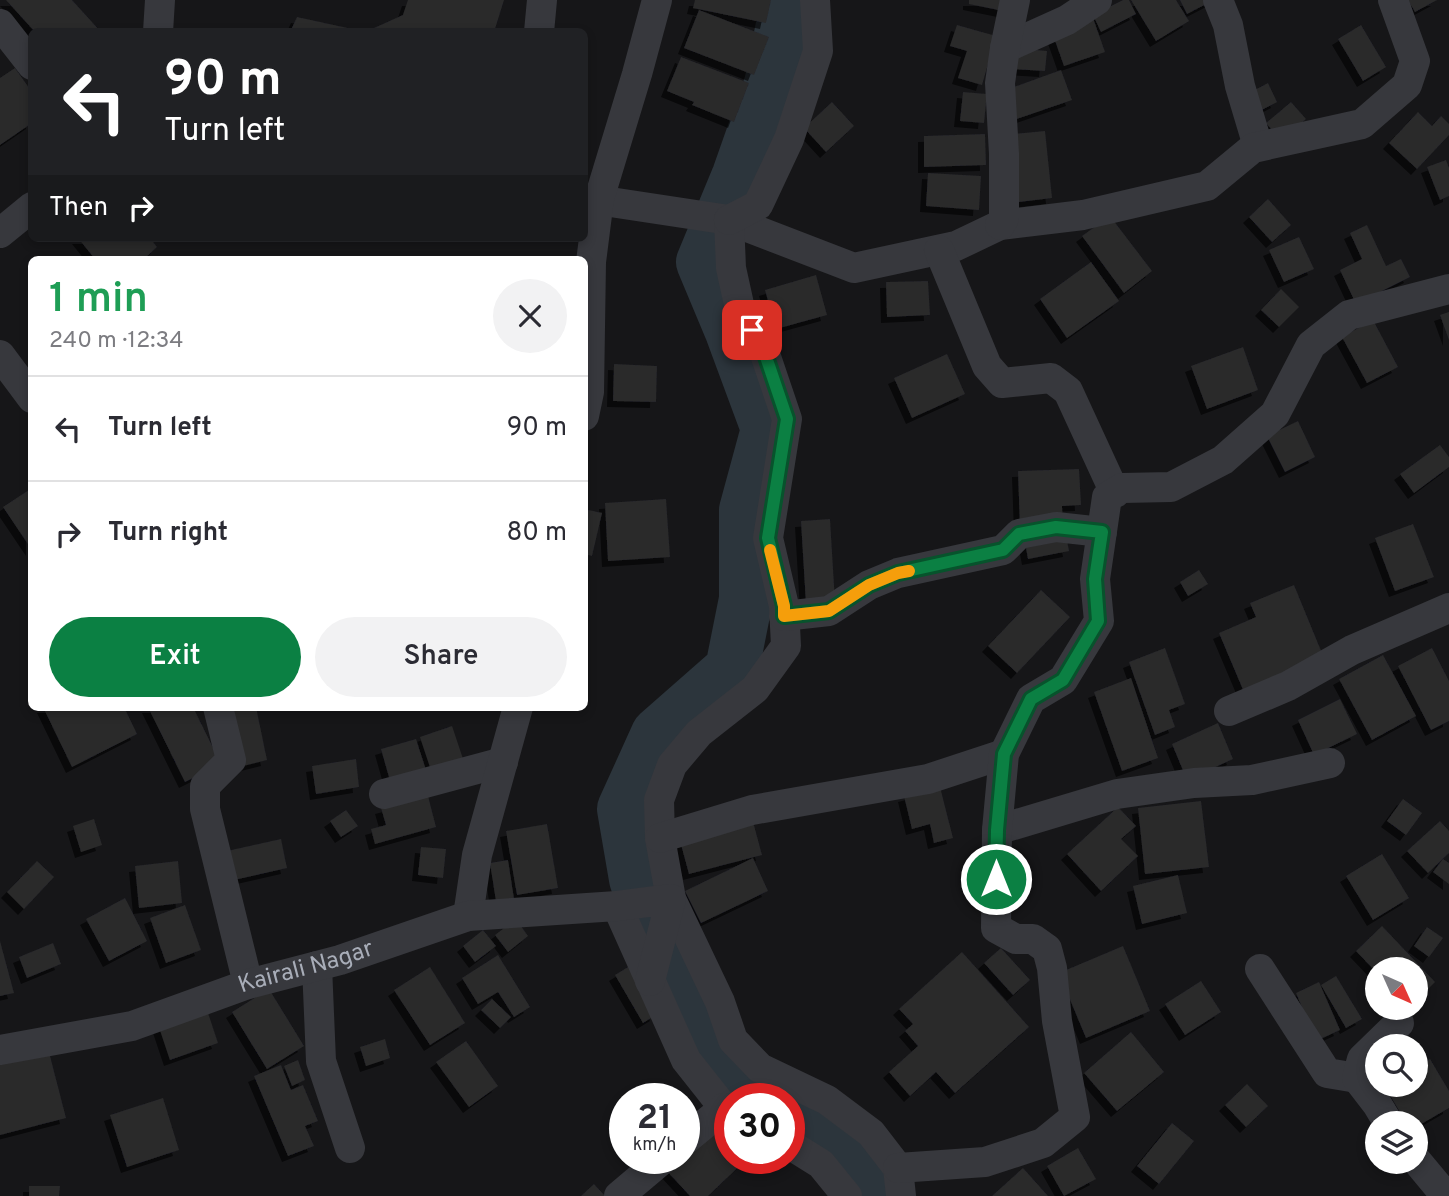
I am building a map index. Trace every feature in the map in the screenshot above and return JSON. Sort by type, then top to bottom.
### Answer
[{"type":"street","points":[[158,28],[160,0]]},
{"type":"street","points":[[539,28],[542,0]]},
{"type":"street","points":[[588,397],[592,198],[637,74],[657,0]]},
{"type":"street","points":[[729,220],[758,205],[789,139],[818,51],[815,0]]},
{"type":"street","points":[[1000,225],[1003,218],[1004,154],[1000,83],[1004,48],[1015,0]]},
{"type":"street","points":[[1004,48],[1067,20],[1097,0]]},
{"type":"street","points":[[1218,0],[1228,26],[1240,86],[1258,146]]},
{"type":"street","points":[[592,198],[729,220],[854,268],[956,246],[1000,225],[1083,215],[1207,186],[1252,148],[1362,124],[1408,85],[1415,61],[1393,0]]},
{"type":"street","points":[[0,24],[28,60]]},
{"type":"street","points":[[0,233],[28,210]]},
{"type":"street","points":[[729,220],[731,268],[740,309],[764,351],[787,419],[768,538],[784,606],[786,646],[755,689],[699,733],[672,765],[659,800],[660,838],[670,899],[720,1002],[733,1040],[760,1068],[827,1100],[872,1133],[900,1182],[933,1167],[985,1162],[1043,1143],[1074,1117],[1047,949],[1033,940],[1016,939],[996,928],[997,830],[1004,754],[1031,699],[1063,680],[1098,621],[1095,579],[1107,497],[1122,488],[1171,487],[1223,460],[1275,414],[1311,345],[1349,315],[1449,289]]},
{"type":"street","points":[[939,250],[988,366],[1002,383],[1051,379],[1068,391],[1115,493]]},
{"type":"street","points":[[0,355],[28,393]]},
{"type":"street","points":[[784,616],[829,611],[869,585],[898,573],[1003,550],[1019,534],[1056,527],[1102,532]]},
{"type":"street","points":[[1229,711],[1288,686],[1352,650],[1449,608]]},
{"type":"street","points":[[219,711],[231,760],[205,786],[205,809],[248,984]]},
{"type":"street","points":[[468,916],[477,855],[517,711]]},
{"type":"street","points":[[660,838],[751,810],[929,779],[1004,754]]},
{"type":"street","points":[[384,794],[503,762]]},
{"type":"street","points":[[997,830],[1117,794],[1194,783],[1252,780],[1330,763]]},
{"type":"street","points":[[650,981],[670,899]]},
{"type":"street","name":"Kairali Nagar","points":[[0,1051],[132,1026],[248,984],[317,966],[468,916],[617,906],[670,899]]},
{"type":"street","points":[[617,906],[685,1060],[714,1095]]},
{"type":"street","points":[[317,966],[321,1061],[351,1148]]},
{"type":"street","points":[[1260,969],[1327,1073],[1357,1078],[1381,1111]]},
{"type":"street","points":[[1357,1078],[1362,1059],[1399,1023]]},
{"type":"street","points":[[805,1154],[821,1164],[847,1196]]},
{"type":"street","points":[[619,1196],[645,1174]]},
{"type":"street","points":[[1428,1174],[1446,1196]]},
{"type":"building","points":[[6,0],[72,0],[97,28],[31,28]]},
{"type":"building","points":[[408,0],[504,0],[495,28],[374,28],[403,15]]},
{"type":"building","points":[[695,0],[771,0],[766,23],[693,8]]},
{"type":"building","points":[[969,0],[1011,0],[1008,12],[969,4]]},
{"type":"building","points":[[1123,0],[1129,0],[1136,14],[1101,32],[1093,15]]},
{"type":"building","points":[[1131,0],[1176,0],[1189,21],[1156,41]]},
{"type":"building","points":[[1180,0],[1214,0],[1187,14]]},
{"type":"building","points":[[1408,0],[1437,0],[1415,12]]},
{"type":"building","points":[[699,10],[769,37],[754,75],[684,48]]},
{"type":"building","points":[[297,17],[348,28],[292,28]]},
{"type":"building","points":[[1093,18],[1105,52],[1064,66],[1052,32]]},
{"type":"building","points":[[957,25],[996,36],[982,85],[958,78],[967,51],[950,46]]},
{"type":"building","points":[[1361,25],[1386,67],[1363,81],[1338,39]]},
{"type":"building","points":[[1015,48],[1047,51],[1045,71],[1013,69]]},
{"type":"building","points":[[681,57],[749,83],[734,122],[692,105],[694,102],[667,91]]},
{"type":"building","points":[[15,68],[28,86],[28,126],[0,145],[0,78]]},
{"type":"building","points":[[1061,70],[1072,100],[1014,120],[1003,91]]},
{"type":"building","points":[[1268,83],[1277,102],[1258,112],[1249,93]]},
{"type":"building","points":[[963,92],[987,94],[984,123],[960,121]]},
{"type":"building","points":[[832,102],[854,126],[826,152],[804,128]]},
{"type":"building","points":[[1291,102],[1306,119],[1281,141],[1266,123]]},
{"type":"building","points":[[1418,112],[1432,126],[1441,116],[1449,124],[1449,135],[1417,169],[1389,143]]},
{"type":"building","points":[[1045,131],[1052,198],[1019,202],[1012,134]]},
{"type":"building","points":[[985,134],[986,165],[924,167],[924,136]]},
{"type":"building","points":[[1446,160],[1449,168],[1449,196],[1440,200],[1427,167]]},
{"type":"building","points":[[928,173],[981,176],[979,210],[926,206]]},
{"type":"building","points":[[1268,199],[1291,225],[1272,242],[1249,217]]},
{"type":"building","points":[[1110,216],[1152,271],[1124,293],[1082,236]]},
{"type":"building","points":[[1367,225],[1386,266],[1401,259],[1410,277],[1356,304],[1340,270],[1362,259],[1350,233]]},
{"type":"building","points":[[1299,237],[1314,269],[1284,282],[1269,250]]},
{"type":"building","points":[[81,242],[153,242],[157,247],[147,256],[93,256]]},
{"type":"building","points":[[1091,262],[1119,301],[1067,338],[1040,299]]},
{"type":"building","points":[[816,275],[827,315],[776,329],[765,290]]},
{"type":"building","points":[[928,281],[930,315],[887,317],[886,282]]},
{"type":"building","points":[[1281,289],[1299,307],[1279,327],[1261,310]]},
{"type":"building","points":[[1449,312],[1449,340],[1440,315]]},
{"type":"building","points":[[1373,320],[1398,367],[1367,383],[1342,337]]},
{"type":"building","points":[[1243,347],[1258,390],[1207,409],[1191,366]]},
{"type":"building","points":[[947,354],[965,394],[912,418],[894,378]]},
{"type":"building","points":[[614,364],[657,366],[656,402],[613,401]]},
{"type":"building","points":[[1298,421],[1315,457],[1285,472],[1267,436]]},
{"type":"building","points":[[1440,445],[1449,457],[1449,467],[1414,493],[1400,474]]},
{"type":"building","points":[[1079,469],[1081,505],[1062,506],[1063,525],[1020,527],[1018,471]]},
{"type":"building","points":[[28,491],[28,544],[3,507]]},
{"type":"building","points":[[666,499],[670,557],[608,561],[605,503]]},
{"type":"building","points":[[588,510],[602,513],[592,556],[588,555]]},
{"type":"building","points":[[830,519],[835,602],[806,604],[801,521]]},
{"type":"building","points":[[1413,524],[1434,577],[1395,591],[1375,538]]},
{"type":"building","points":[[1065,529],[1069,551],[1028,559],[1024,537]]},
{"type":"building","points":[[1199,570],[1208,584],[1188,596],[1180,582]]},
{"type":"building","points":[[1294,585],[1324,658],[1244,692],[1219,633],[1256,617],[1250,603]]},
{"type":"building","points":[[1041,590],[1070,617],[1017,673],[988,646]]},
{"type":"building","points":[[1165,648],[1185,704],[1169,710],[1175,727],[1155,735],[1129,662]]},
{"type":"building","points":[[1432,648],[1449,681],[1449,721],[1431,730],[1398,666]]},
{"type":"building","points":[[1383,655],[1416,716],[1372,740],[1339,679]]},
{"type":"building","points":[[1131,678],[1158,758],[1122,771],[1094,692]]},
{"type":"building","points":[[1340,699],[1357,734],[1314,755],[1298,720]]},
{"type":"building","points":[[45,711],[126,711],[137,734],[72,767]]},
{"type":"building","points":[[150,711],[195,711],[221,764],[185,782]]},
{"type":"building","points":[[231,711],[257,711],[267,760],[243,766]]},
{"type":"building","points":[[1218,723],[1233,759],[1187,780],[1172,744]]},
{"type":"building","points":[[452,726],[463,759],[431,770],[420,737]]},
{"type":"building","points":[[416,739],[427,773],[391,784],[381,749]]},
{"type":"building","points":[[356,759],[359,787],[316,794],[312,766]]},
{"type":"building","points":[[940,787],[953,838],[934,843],[930,824],[912,829],[904,796]]},
{"type":"building","points":[[428,796],[436,827],[375,844],[371,829],[386,825],[381,808]]},
{"type":"building","points":[[1403,799],[1422,813],[1406,835],[1387,821]]},
{"type":"building","points":[[1201,801],[1209,867],[1145,874],[1138,808]]},
{"type":"building","points":[[1118,807],[1136,826],[1121,839],[1138,856],[1101,891],[1067,854]]},
{"type":"building","points":[[346,810],[358,826],[341,837],[330,821]]},
{"type":"building","points":[[752,818],[762,855],[689,874],[679,837]]},
{"type":"building","points":[[94,819],[102,845],[81,852],[73,826]]},
{"type":"building","points":[[1440,821],[1449,831],[1449,853],[1428,873],[1407,851]]},
{"type":"building","points":[[547,824],[558,888],[517,895],[506,831]]},
{"type":"building","points":[[281,839],[287,868],[225,882],[218,853]]},
{"type":"building","points":[[421,847],[446,849],[443,878],[418,875]]},
{"type":"building","points":[[1382,854],[1409,898],[1373,920],[1346,876]]},
{"type":"building","points":[[753,858],[768,891],[701,923],[685,891]]},
{"type":"building","points":[[1443,859],[1449,863],[1449,884],[1433,872]]},
{"type":"building","points":[[508,860],[514,899],[496,901],[490,863]]},
{"type":"building","points":[[37,861],[54,877],[24,909],[7,892]]},
{"type":"building","points":[[178,861],[182,903],[139,908],[135,866]]},
{"type":"building","points":[[1178,875],[1187,913],[1142,924],[1133,886]]},
{"type":"building","points":[[125,898],[147,941],[109,961],[86,919]]},
{"type":"building","points":[[185,905],[201,950],[166,963],[150,918]]},
{"type":"building","points":[[516,919],[528,936],[508,952],[495,935]]},
{"type":"building","points":[[1382,926],[1411,957],[1365,957],[1365,960],[1356,951]]},
{"type":"building","points":[[1427,927],[1443,938],[1429,957],[1414,946]]},
{"type":"building","points":[[483,930],[496,946],[475,962],[463,946]]},
{"type":"building","points":[[0,941],[14,993],[0,996]]},
{"type":"building","points":[[53,943],[61,964],[27,978],[19,957]]},
{"type":"building","points":[[1123,946],[1150,1011],[1086,1038],[1059,973]]},
{"type":"building","points":[[1001,948],[1030,980],[1013,995],[984,963]]},
{"type":"building","points":[[962,952],[1029,1027],[955,1093],[936,1072],[910,1096],[889,1072],[918,1046],[905,1031],[913,1024],[899,1009]]},
{"type":"building","points":[[498,955],[530,1007],[514,1017],[498,992],[478,1004],[462,978]]},
{"type":"building","points":[[430,967],[465,1023],[430,1045],[394,990]]},
{"type":"building","points":[[628,967],[656,1015],[643,1023],[615,975]]},
{"type":"building","points":[[1428,975],[1435,982],[1428,989]]},
{"type":"building","points":[[1336,976],[1362,1019],[1346,1028],[1321,985]]},
{"type":"building","points":[[1201,981],[1221,1012],[1185,1035],[1165,1004]]},
{"type":"building","points":[[1319,982],[1340,1030],[1316,1041],[1296,993]]},
{"type":"building","points":[[269,989],[304,1046],[267,1069],[232,1012]]},
{"type":"building","points":[[492,999],[511,1017],[500,1028],[481,1010]]},
{"type":"building","points":[[205,1004],[218,1043],[170,1060],[157,1021]]},
{"type":"building","points":[[1131,1032],[1164,1072],[1117,1111],[1084,1073]]},
{"type":"building","points":[[385,1039],[390,1058],[366,1066],[360,1047]]},
{"type":"building","points":[[466,1041],[498,1086],[469,1107],[436,1062]]},
{"type":"building","points":[[49,1052],[66,1118],[0,1135],[0,1064]]},
{"type":"building","points":[[1430,1059],[1449,1091],[1449,1108],[1428,1120],[1428,1111],[1399,1111],[1391,1097],[1428,1097]]},
{"type":"building","points":[[298,1060],[305,1080],[292,1086],[284,1066]]},
{"type":"building","points":[[281,1065],[291,1090],[303,1085],[318,1121],[305,1126],[314,1146],[288,1156],[254,1076]]},
{"type":"building","points":[[1247,1084],[1268,1106],[1246,1127],[1225,1105]]},
{"type":"building","points":[[163,1098],[179,1150],[127,1167],[110,1115]]},
{"type":"building","points":[[714,1123],[714,1174],[731,1174],[708,1196],[690,1196],[670,1174],[700,1174],[700,1136]]},
{"type":"building","points":[[1172,1123],[1194,1141],[1159,1184],[1137,1166]]},
{"type":"building","points":[[1078,1148],[1096,1179],[1064,1196],[1047,1166]]},
{"type":"building","points":[[1023,1168],[1048,1196],[992,1196]]},
{"type":"building","points":[[594,1184],[605,1196],[581,1196]]},
{"type":"building","points":[[29,1186],[60,1186],[59,1196],[29,1196]]},
{"type":"waterway","points":[[743,1083],[710,1057],[659,949],[636,879],[624,809],[658,734],[732,669],[746,599],[746,510],[768,429],[703,262],[739,175],[771,84],[788,0]]},
{"type":"waterway","points":[[805,1127],[858,1157],[865,1196]]},
{"type":"slow traffic","points":[[770,550],[784,616],[829,611],[869,585],[909,571]]},
{"type":"route","points":[[752,330],[764,351],[787,419],[768,538],[784,616],[829,611],[869,585],[898,573],[1003,550],[1019,534],[1056,527],[1102,532],[1095,579],[1098,621],[1063,680],[1031,699],[1004,754],[997,830],[996,879]]}]
